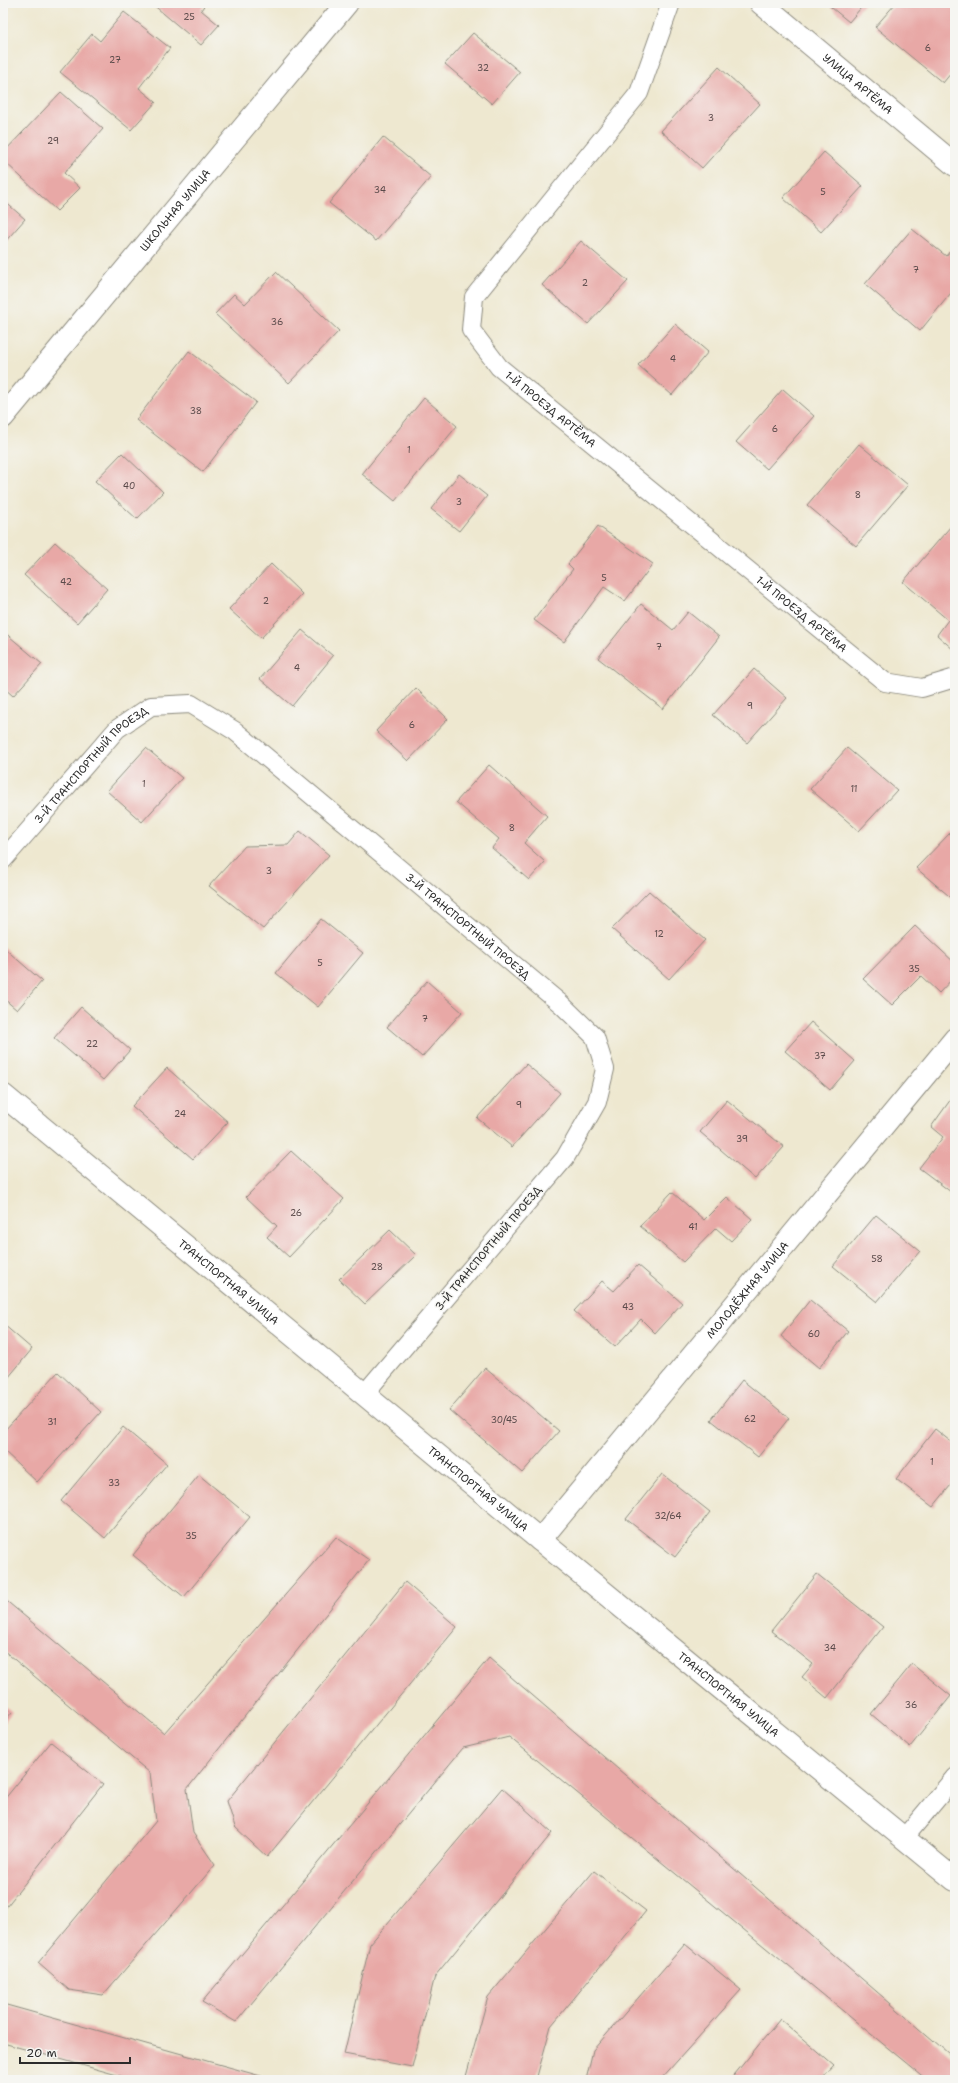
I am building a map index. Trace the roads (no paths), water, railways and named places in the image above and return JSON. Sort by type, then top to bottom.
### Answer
[{"type":"street","name":"ШКОЛЬНАЯ УЛИЦА","points":[[3,417],[347,3]]},
{"type":"street","name":"УЛИЦА АРТЁМА","points":[[761,3],[955,166]]},
{"type":"street","name":"МОЛОДЁЖНАЯ УЛИЦА","points":[[540,1540],[955,1039]]},
{"type":"street","name":"ТРАНСПОРТНАЯ УЛИЦА","points":[[3,1095],[540,1540],[955,1880]]},
{"type":"lane","name":"1-Й ПРОЕЗД АРТЁМА","points":[[671,3],[639,93],[474,298],[471,330],[499,366],[885,682],[922,688],[955,678]]},
{"type":"lane","name":"3-Й ТРАНСПОРТНЫЙ ПРОЕЗД","points":[[3,860],[117,729],[151,706],[191,704],[235,731],[561,1004],[595,1037],[605,1069],[597,1102],[565,1158],[365,1394]]},
{"type":"lane","points":[[904,1838],[955,1777]]}]
